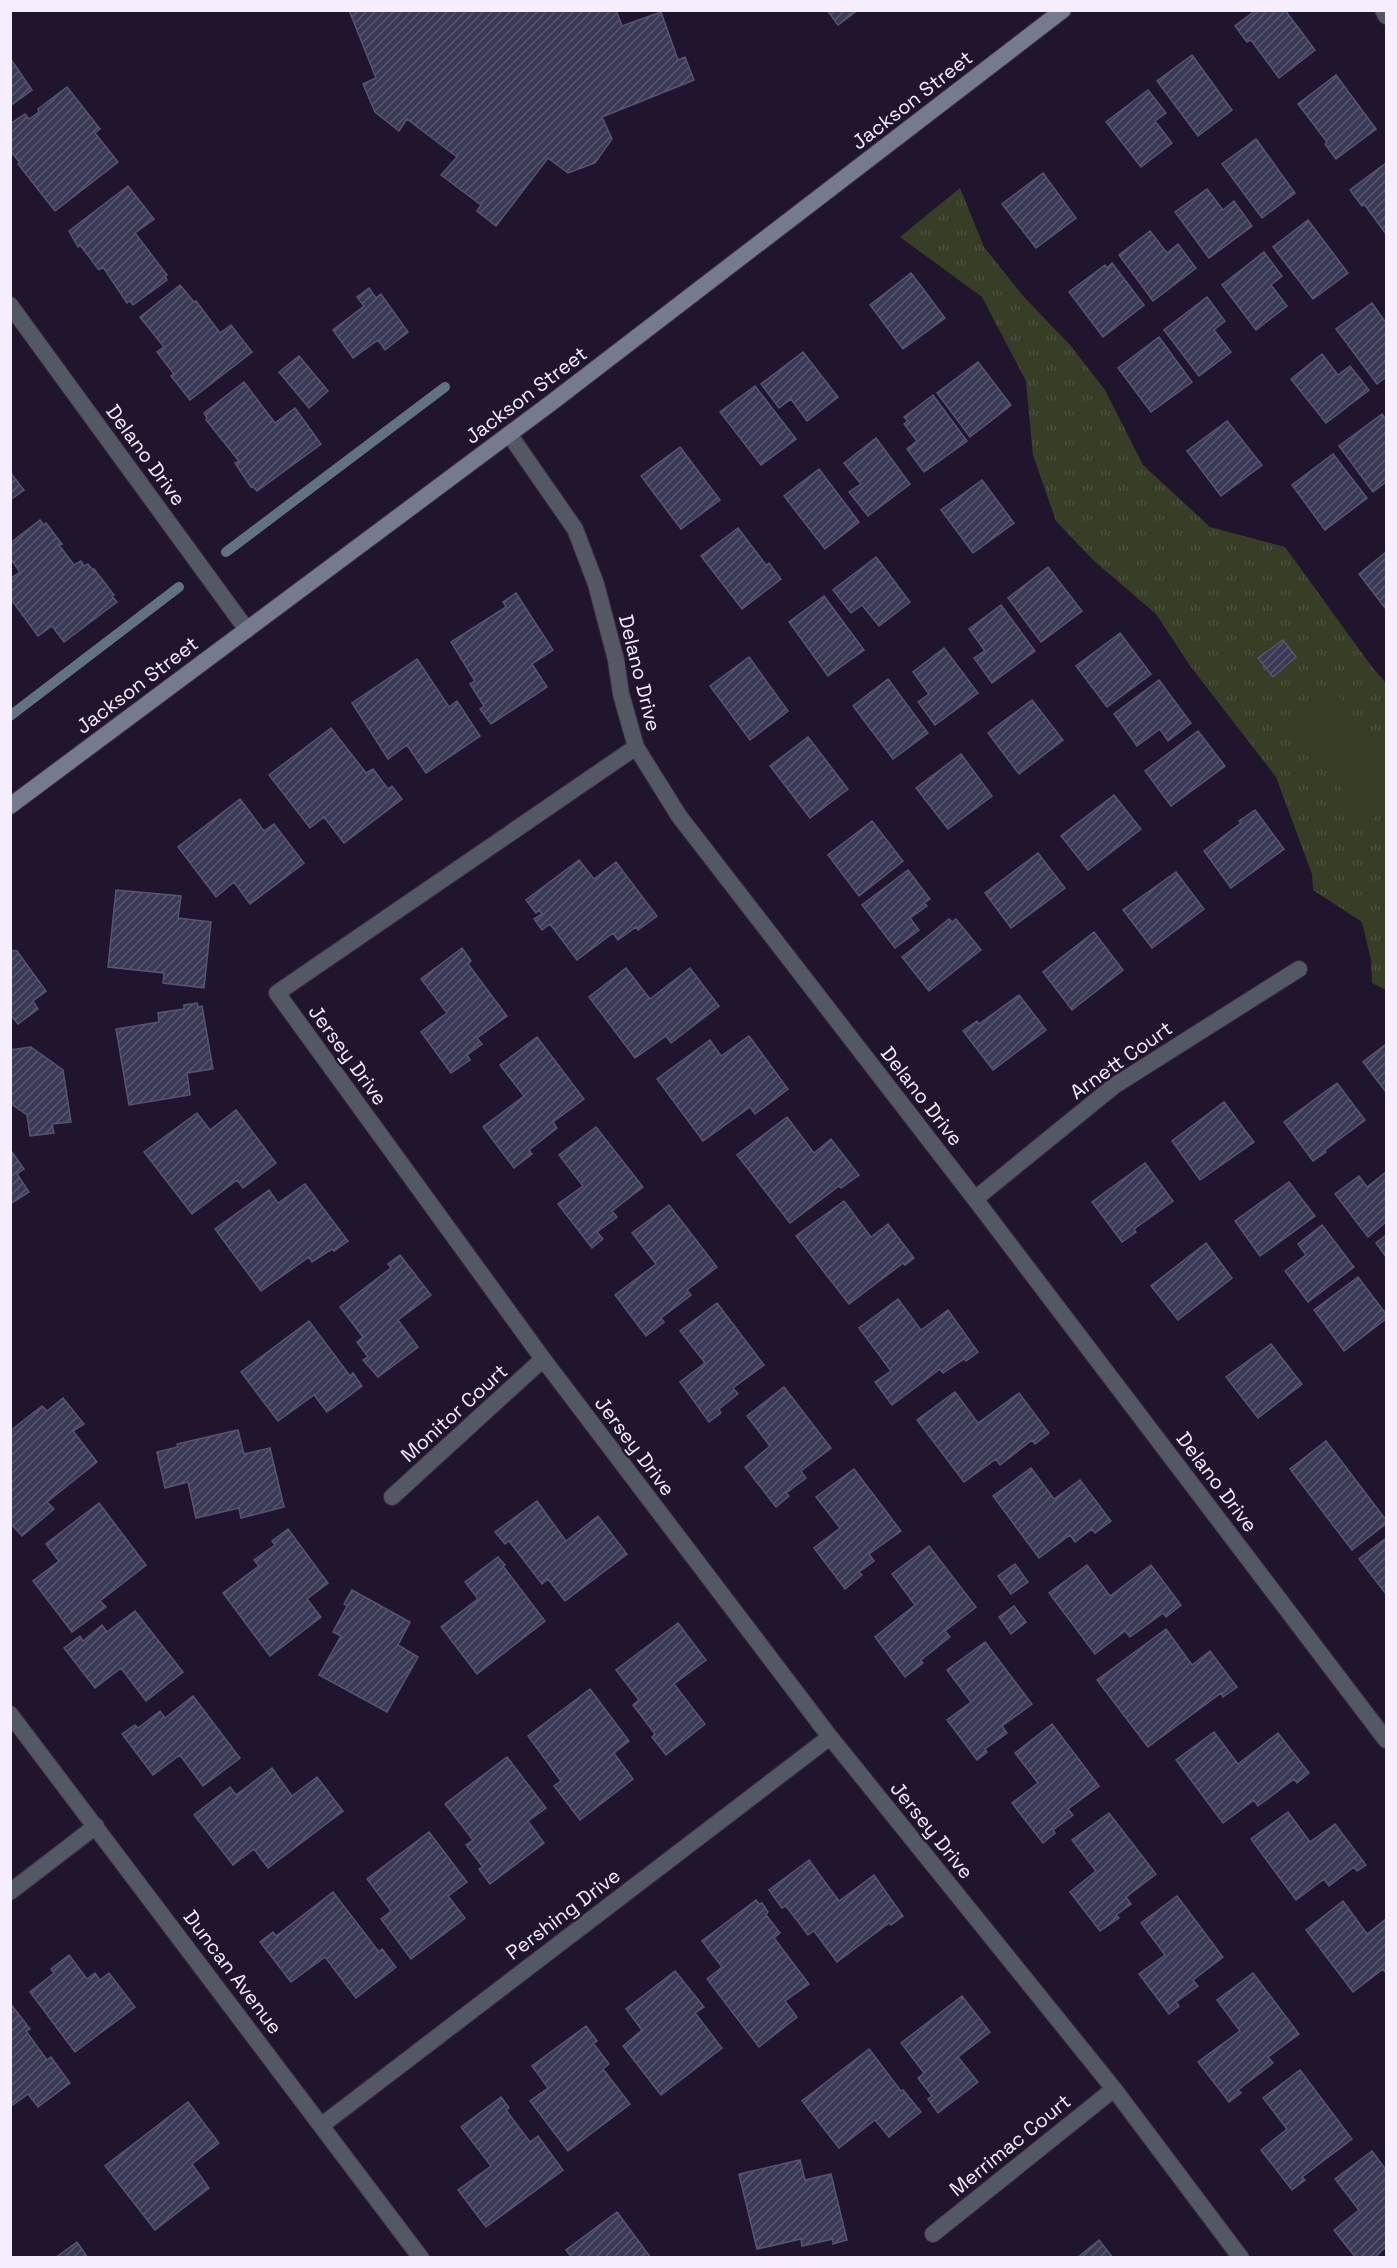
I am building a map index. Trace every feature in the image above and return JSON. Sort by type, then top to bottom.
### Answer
[{"type":"main road","name":"Jackson Street","points":[[10,806],[509,434],[1062,10]]},
{"type":"street","points":[[1383,10],[1386,16]]},
{"type":"street","name":"Delano Drive","points":[[10,305],[246,630]]},
{"type":"street","name":"Delano Drive","points":[[509,434],[575,529],[596,584],[616,660],[621,694],[636,747],[679,816],[975,1199],[1386,1740]]},
{"type":"street","name":"Jersey Drive","points":[[636,747],[277,993],[543,1359],[830,1737],[1114,2089],[1241,2258]]},
{"type":"street","name":"Arnett Court","points":[[975,1199],[1114,1086],[1299,969]]},
{"type":"street","name":"Monitor Court","points":[[392,1497],[543,1359]]},
{"type":"street","name":"Duncan Avenue","points":[[10,1714],[422,2258]]},
{"type":"street","name":"Pershing Drive","points":[[322,2125],[830,1737]]},
{"type":"street","points":[[10,1892],[96,1826]]},
{"type":"street","name":"Merrimac Court","points":[[933,2235],[1114,2089]]},
{"type":"green space","points":[[960,188],[984,247],[1024,297],[1070,345],[1105,390],[1143,465],[1210,527],[1285,547],[1386,683],[1386,990],[1372,983],[1371,960],[1362,922],[1313,890],[1312,874],[1276,777],[1191,667],[1156,614],[1093,560],[1056,521],[1033,455],[1026,381],[982,297],[900,237]]},
{"type":"green space","points":[[1333,689],[1386,759],[1386,808],[1368,823],[1290,722]]},
{"type":"building","points":[[349,10],[616,10],[622,26],[661,12],[678,60],[685,57],[694,80],[602,117],[612,139],[595,163],[568,173],[548,158],[496,226],[477,211],[481,205],[441,175],[457,157],[407,119],[399,131],[375,112],[363,84],[376,78]]},
{"type":"building","points":[[827,10],[858,10],[838,25]]},
{"type":"building","points":[[1256,10],[1285,10],[1315,50],[1279,78],[1251,40],[1247,42],[1235,26]]},
{"type":"building","points":[[1192,55],[1232,110],[1198,136],[1157,81]]},
{"type":"building","points":[[10,58],[32,90],[10,106]]},
{"type":"building","points":[[1336,75],[1376,129],[1336,159],[1325,144],[1327,142],[1298,104]]},
{"type":"building","points":[[67,87],[100,129],[95,133],[118,162],[55,211],[18,164],[20,163],[10,150],[10,124],[25,114],[29,119],[39,112],[38,109]]},
{"type":"building","points":[[1148,90],[1166,113],[1155,121],[1172,143],[1141,167],[1106,122]]},
{"type":"building","points":[[1256,139],[1295,193],[1262,218],[1222,164]]},
{"type":"building","points":[[1386,163],[1386,234],[1364,204],[1362,206],[1350,190]]},
{"type":"building","points":[[1043,173],[1076,218],[1036,248],[1002,204]]},
{"type":"building","points":[[128,186],[154,219],[135,233],[167,275],[165,276],[167,280],[133,305],[130,301],[127,303],[103,267],[99,270],[80,245],[78,247],[69,231]]},
{"type":"building","points":[[1207,189],[1223,210],[1234,201],[1252,226],[1209,258],[1175,212]]},
{"type":"building","points":[[1308,220],[1348,273],[1313,299],[1273,247]]},
{"type":"building","points":[[1150,231],[1167,253],[1178,244],[1196,268],[1153,301],[1119,255]]},
{"type":"building","points":[[1264,252],[1282,276],[1271,285],[1287,306],[1256,330],[1222,285]]},
{"type":"building","points":[[1112,263],[1144,305],[1103,337],[1069,292],[1105,265],[1107,268]]},
{"type":"building","points":[[911,273],[945,318],[903,349],[870,305]]},
{"type":"building","points":[[180,285],[194,302],[196,301],[220,333],[231,325],[252,352],[190,400],[171,376],[174,374],[157,352],[164,347],[140,317]]},
{"type":"building","points":[[369,288],[376,298],[381,294],[408,332],[385,350],[378,340],[353,358],[333,330],[364,306],[357,297]]},
{"type":"building","points":[[1207,297],[1225,321],[1214,330],[1231,352],[1199,376],[1164,330]]},
{"type":"building","points":[[1372,303],[1386,323],[1386,377],[1377,384],[1336,329]]},
{"type":"building","points":[[1159,337],[1192,382],[1151,412],[1118,368]]},
{"type":"building","points":[[803,352],[838,397],[807,421],[791,399],[779,408],[761,384]]},
{"type":"building","points":[[1322,354],[1338,375],[1350,366],[1369,390],[1326,423],[1291,379]]},
{"type":"building","points":[[299,356],[328,391],[309,408],[279,372]]},
{"type":"building","points":[[978,362],[1011,405],[970,437],[937,393]]},
{"type":"building","points":[[244,382],[275,423],[295,408],[321,444],[257,491],[251,487],[235,463],[239,461],[206,420],[204,413]]},
{"type":"building","points":[[755,386],[796,439],[761,465],[720,412]]},
{"type":"building","points":[[933,395],[967,441],[924,472],[907,449],[917,441],[904,424],[908,421],[904,417]]},
{"type":"building","points":[[1382,414],[1386,420],[1386,482],[1373,492],[1339,446]]},
{"type":"building","points":[[1227,421],[1262,465],[1221,496],[1187,451]]},
{"type":"building","points":[[876,438],[910,484],[868,516],[849,492],[861,484],[844,463]]},
{"type":"building","points":[[680,447],[720,500],[681,529],[641,476]]},
{"type":"building","points":[[1333,454],[1367,498],[1325,530],[1292,485]]},
{"type":"building","points":[[819,469],[859,522],[825,549],[784,496]]},
{"type":"building","points":[[10,472],[24,490],[10,500]]},
{"type":"building","points":[[982,480],[1014,523],[973,553],[941,510]]},
{"type":"building","points":[[40,520],[44,525],[46,523],[62,544],[59,545],[74,565],[81,561],[84,566],[88,564],[94,569],[117,602],[64,642],[52,626],[38,636],[10,598],[10,579],[20,572],[10,558],[10,543]]},
{"type":"building","points":[[738,528],[766,565],[769,563],[781,579],[742,609],[701,556]]},
{"type":"building","points":[[1386,552],[1386,609],[1359,574]]},
{"type":"building","points":[[876,557],[910,602],[879,626],[862,605],[851,613],[833,590]]},
{"type":"building","points":[[1048,567],[1082,611],[1041,642],[1008,598]]},
{"type":"building","points":[[516,593],[553,650],[532,664],[547,687],[491,724],[480,709],[484,706],[470,684],[475,681],[451,642],[506,607],[503,602]]},
{"type":"building","points":[[824,596],[864,650],[828,676],[789,622]]},
{"type":"building","points":[[1001,605],[1035,651],[992,683],[974,658],[985,651],[969,629]]},
{"type":"building","points":[[1120,633],[1151,674],[1107,707],[1076,666]]},
{"type":"building","points":[[1283,640],[1296,657],[1273,677],[1258,658]]},
{"type":"building","points":[[944,648],[978,693],[935,725],[918,702],[929,694],[913,672]]},
{"type":"building","points":[[749,657],[788,711],[750,740],[710,686]]},
{"type":"building","points":[[417,659],[449,707],[457,701],[480,736],[426,773],[407,745],[388,759],[352,703]]},
{"type":"building","points":[[888,679],[928,733],[893,759],[853,706]]},
{"type":"building","points":[[1159,680],[1191,723],[1168,741],[1160,729],[1137,746],[1114,714]]},
{"type":"building","points":[[1032,700],[1063,740],[1019,774],[988,733]]},
{"type":"building","points":[[331,728],[366,773],[373,769],[388,789],[392,786],[402,799],[344,843],[324,817],[310,828],[269,775]]},
{"type":"building","points":[[1198,731],[1225,766],[1171,806],[1145,771]]},
{"type":"building","points":[[808,737],[848,789],[810,818],[770,766]]},
{"type":"building","points":[[961,754],[992,796],[948,829],[916,788]]},
{"type":"building","points":[[1114,795],[1141,829],[1088,870],[1061,836]]},
{"type":"building","points":[[240,799],[264,831],[274,824],[304,863],[250,904],[234,882],[216,897],[178,847]]},
{"type":"building","points":[[1255,810],[1284,849],[1231,888],[1204,851]]},
{"type":"building","points":[[872,821],[903,861],[859,896],[828,855]]},
{"type":"building","points":[[1038,853],[1065,888],[1011,928],[985,893]]},
{"type":"building","points":[[579,860],[594,879],[616,862],[657,916],[638,930],[636,927],[618,940],[613,933],[577,960],[550,924],[542,930],[534,919],[542,914],[539,910],[536,913],[526,900]]},
{"type":"building","points":[[908,870],[930,899],[924,903],[927,906],[910,918],[919,930],[895,948],[862,905]]},
{"type":"building","points":[[1176,872],[1204,909],[1152,948],[1123,910]]},
{"type":"building","points":[[116,890],[181,896],[178,918],[211,922],[204,988],[163,983],[164,973],[108,967]]},
{"type":"building","points":[[949,919],[952,922],[956,919],[981,950],[929,991],[902,957]]},
{"type":"building","points":[[1094,932],[1123,970],[1072,1010],[1043,972]]},
{"type":"building","points":[[462,948],[471,961],[468,964],[507,1016],[477,1038],[482,1044],[467,1055],[470,1060],[451,1073],[421,1032],[447,1013],[421,979]]},
{"type":"building","points":[[10,950],[17,951],[46,991],[33,1001],[38,1009],[18,1024],[10,1014]]},
{"type":"building","points":[[626,968],[650,999],[690,968],[719,1006],[671,1043],[666,1036],[635,1058],[589,997]]},
{"type":"building","points":[[1019,995],[1046,1030],[993,1070],[963,1031],[977,1021],[979,1024]]},
{"type":"building","points":[[197,1003],[198,1007],[202,1006],[213,1069],[187,1073],[190,1095],[129,1105],[116,1029],[159,1022],[158,1013],[184,1009],[184,1005]]},
{"type":"building","points":[[749,1036],[788,1089],[755,1114],[750,1107],[703,1141],[657,1079],[710,1040],[721,1056]]},
{"type":"building","points":[[537,1037],[584,1099],[553,1122],[557,1128],[529,1150],[532,1154],[514,1168],[483,1127],[524,1096],[500,1065]]},
{"type":"building","points":[[1386,1044],[1386,1092],[1363,1062]]},
{"type":"building","points":[[31,1047],[63,1070],[71,1122],[52,1124],[54,1133],[30,1136],[27,1115],[10,1103],[10,1050]]},
{"type":"building","points":[[1337,1083],[1365,1120],[1313,1161],[1284,1122]]},
{"type":"building","points":[[1224,1102],[1254,1142],[1200,1180],[1172,1141]]},
{"type":"building","points":[[236,1110],[276,1163],[243,1188],[237,1180],[192,1214],[144,1152],[197,1113],[210,1130]]},
{"type":"building","points":[[787,1117],[814,1153],[831,1139],[859,1175],[841,1188],[839,1186],[790,1223],[737,1155]]},
{"type":"building","points":[[596,1127],[643,1187],[612,1211],[617,1217],[597,1232],[603,1239],[592,1248],[558,1204],[583,1186],[559,1155]]},
{"type":"building","points":[[12,1152],[24,1169],[17,1174],[29,1192],[10,1204]]},
{"type":"building","points":[[1145,1163],[1173,1201],[1134,1229],[1136,1232],[1122,1242],[1092,1202]]},
{"type":"building","points":[[1386,1172],[1386,1222],[1368,1237],[1335,1194],[1359,1176],[1367,1187]]},
{"type":"building","points":[[1289,1182],[1315,1216],[1260,1256],[1235,1221]]},
{"type":"building","points":[[305,1184],[348,1241],[312,1262],[309,1257],[261,1291],[215,1229],[269,1190],[278,1203]]},
{"type":"building","points":[[844,1201],[871,1237],[888,1224],[914,1258],[905,1265],[903,1263],[849,1304],[796,1236]]},
{"type":"building","points":[[669,1205],[717,1267],[687,1290],[691,1295],[661,1318],[664,1322],[646,1336],[615,1295],[656,1264],[632,1233]]},
{"type":"building","points":[[1322,1225],[1354,1267],[1308,1302],[1285,1271],[1306,1255],[1298,1244]]},
{"type":"building","points":[[1386,1235],[1386,1257],[1376,1243]]},
{"type":"building","points":[[1206,1243],[1232,1278],[1178,1320],[1151,1286]]},
{"type":"building","points":[[400,1255],[431,1295],[398,1320],[418,1347],[378,1377],[363,1360],[368,1357],[357,1342],[363,1337],[340,1307],[391,1268],[388,1264]]},
{"type":"building","points":[[1358,1277],[1386,1314],[1386,1319],[1344,1351],[1314,1310]]},
{"type":"building","points":[[898,1299],[921,1330],[948,1310],[978,1352],[943,1373],[940,1369],[892,1405],[875,1382],[891,1371],[859,1328]]},
{"type":"building","points":[[717,1303],[764,1365],[733,1388],[738,1394],[719,1409],[721,1413],[709,1422],[680,1382],[705,1363],[680,1331]]},
{"type":"building","points":[[309,1321],[350,1376],[353,1373],[362,1386],[327,1412],[314,1395],[278,1421],[241,1372]]},
{"type":"building","points":[[1271,1344],[1302,1384],[1258,1418],[1226,1377]]},
{"type":"building","points":[[784,1387],[831,1448],[801,1471],[806,1478],[786,1493],[789,1496],[776,1507],[745,1467],[770,1446],[747,1416]]},
{"type":"building","points":[[955,1392],[978,1423],[1019,1393],[1049,1433],[1035,1444],[1032,1440],[1000,1465],[996,1459],[964,1482],[917,1420]]},
{"type":"building","points":[[63,1398],[84,1424],[73,1431],[97,1462],[47,1502],[54,1509],[22,1536],[10,1523],[10,1431],[42,1406],[47,1411]]},
{"type":"building","points":[[238,1430],[244,1454],[270,1448],[284,1507],[241,1518],[239,1508],[196,1518],[188,1482],[165,1488],[157,1452],[178,1447],[177,1444]]},
{"type":"building","points":[[1326,1441],[1386,1520],[1386,1524],[1352,1550],[1290,1469]]},
{"type":"building","points":[[1031,1468],[1054,1499],[1080,1480],[1111,1521],[1095,1533],[1092,1529],[1075,1542],[1070,1535],[1039,1558],[993,1496]]},
{"type":"building","points":[[854,1469],[901,1531],[869,1554],[874,1561],[859,1572],[862,1575],[845,1589],[814,1548],[840,1528],[816,1497]]},
{"type":"building","points":[[537,1501],[566,1541],[598,1516],[627,1554],[565,1601],[548,1579],[542,1584],[509,1541],[505,1544],[495,1532]]},
{"type":"building","points":[[99,1503],[146,1565],[100,1601],[106,1607],[72,1632],[33,1581],[59,1561],[46,1544]]},
{"type":"building","points":[[288,1529],[328,1583],[307,1599],[321,1617],[270,1656],[223,1593],[259,1566],[254,1560],[275,1545],[272,1541]]},
{"type":"building","points":[[1386,1538],[1386,1594],[1359,1559]]},
{"type":"building","points":[[929,1546],[976,1607],[945,1631],[950,1637],[921,1660],[923,1663],[905,1677],[875,1637],[915,1605],[892,1574]]},
{"type":"building","points":[[498,1557],[545,1621],[477,1674],[441,1627],[478,1599],[465,1582]]},
{"type":"building","points":[[1015,1564],[1028,1582],[1011,1594],[998,1576]]},
{"type":"building","points":[[1087,1565],[1110,1596],[1151,1565],[1181,1605],[1166,1617],[1163,1613],[1130,1637],[1125,1631],[1095,1654],[1049,1593]]},
{"type":"building","points":[[352,1590],[410,1622],[398,1645],[418,1657],[387,1712],[319,1675],[341,1636],[333,1632],[347,1606],[344,1604]]},
{"type":"building","points":[[1014,1606],[1026,1622],[1011,1634],[999,1617]]},
{"type":"building","points":[[135,1611],[183,1672],[146,1701],[121,1668],[95,1688],[64,1648],[80,1636],[83,1641],[102,1625],[107,1632]]},
{"type":"building","points":[[678,1623],[706,1660],[674,1684],[705,1724],[666,1755],[652,1737],[655,1734],[633,1705],[639,1700],[616,1670]]},
{"type":"building","points":[[1166,1629],[1192,1665],[1210,1651],[1237,1687],[1223,1697],[1221,1693],[1148,1747],[1097,1680]]},
{"type":"building","points":[[985,1642],[1032,1704],[1002,1726],[1007,1733],[985,1749],[987,1752],[977,1760],[947,1720],[971,1702],[947,1670]]},
{"type":"building","points":[[590,1689],[629,1741],[614,1753],[633,1779],[580,1820],[554,1786],[561,1781],[528,1736]]},
{"type":"building","points":[[193,1696],[240,1758],[203,1786],[180,1755],[153,1775],[122,1734],[135,1725],[138,1728],[160,1711],[165,1718]]},
{"type":"building","points":[[1052,1724],[1099,1786],[1068,1809],[1073,1815],[1053,1830],[1055,1833],[1043,1843],[1012,1803],[1038,1783],[1015,1753]]},
{"type":"building","points":[[1214,1732],[1238,1764],[1278,1733],[1309,1773],[1297,1783],[1294,1779],[1258,1806],[1254,1800],[1223,1823],[1176,1760]]},
{"type":"building","points":[[507,1757],[546,1808],[528,1821],[544,1843],[490,1884],[479,1869],[483,1867],[466,1845],[473,1840],[445,1804]]},
{"type":"building","points":[[272,1768],[292,1796],[317,1777],[343,1811],[268,1868],[254,1849],[233,1865],[194,1815],[230,1787],[236,1795]]},
{"type":"building","points":[[1288,1812],[1310,1842],[1335,1824],[1366,1865],[1357,1871],[1354,1867],[1329,1886],[1324,1879],[1296,1900],[1251,1839]]},
{"type":"building","points":[[1109,1813],[1156,1874],[1126,1897],[1131,1904],[1116,1915],[1119,1918],[1100,1931],[1070,1892],[1096,1871],[1072,1840]]},
{"type":"building","points":[[429,1832],[467,1882],[448,1896],[465,1918],[411,1959],[381,1919],[391,1911],[367,1879]]},
{"type":"building","points":[[809,1860],[839,1901],[874,1875],[903,1916],[891,1925],[889,1923],[837,1962],[814,1931],[808,1935],[786,1906],[782,1908],[769,1890]]},
{"type":"building","points":[[333,1892],[379,1952],[382,1949],[396,1967],[356,1998],[325,1957],[291,1982],[260,1942],[273,1932],[276,1936]]},
{"type":"building","points":[[1177,1896],[1223,1957],[1193,1980],[1198,1986],[1176,2002],[1179,2006],[1169,2014],[1139,1974],[1165,1955],[1141,1923]]},
{"type":"building","points":[[756,1900],[759,1904],[762,1903],[768,1912],[766,1915],[780,1933],[774,1938],[809,1984],[785,2001],[797,2017],[759,2047],[707,1979],[722,1967],[702,1941]]},
{"type":"building","points":[[1343,1901],[1367,1934],[1386,1919],[1386,1973],[1383,1969],[1353,1992],[1306,1930]]},
{"type":"building","points":[[69,1955],[87,1979],[95,1973],[100,1980],[109,1973],[135,2007],[75,2052],[30,1992],[54,1973],[51,1969]]},
{"type":"building","points":[[675,1971],[704,2007],[695,2013],[722,2048],[661,2095],[623,2046],[642,2030],[626,2009]]},
{"type":"building","points":[[1253,1973],[1299,2034],[1268,2057],[1273,2063],[1238,2090],[1241,2093],[1229,2102],[1198,2062],[1240,2031],[1217,2000]]},
{"type":"building","points":[[962,1996],[990,2032],[958,2057],[978,2082],[938,2113],[928,2099],[932,2096],[918,2078],[924,2073],[901,2043]]},
{"type":"building","points":[[10,2003],[30,2029],[26,2031],[47,2060],[51,2057],[70,2083],[38,2107],[28,2094],[10,2107]]},
{"type":"building","points":[[586,2026],[597,2041],[593,2043],[609,2064],[603,2069],[630,2104],[568,2151],[530,2101],[548,2088],[532,2066]]},
{"type":"building","points":[[869,2049],[901,2091],[903,2090],[921,2112],[889,2137],[875,2120],[839,2148],[802,2101]]},
{"type":"building","points":[[1300,2070],[1352,2139],[1302,2177],[1305,2180],[1292,2190],[1261,2150],[1287,2129],[1263,2098]]},
{"type":"building","points":[[501,2097],[509,2108],[506,2110],[530,2142],[538,2136],[563,2170],[486,2227],[458,2190],[491,2166],[461,2127]]},
{"type":"building","points":[[188,2102],[219,2143],[192,2164],[209,2188],[155,2230],[105,2166]]},
{"type":"building","points":[[1372,2151],[1386,2170],[1386,2247],[1374,2258],[1356,2258],[1334,2230],[1359,2210],[1335,2179]]},
{"type":"building","points":[[800,2160],[805,2180],[831,2174],[847,2240],[833,2244],[833,2239],[802,2246],[801,2239],[757,2249],[739,2174]]},
{"type":"building","points":[[617,2212],[651,2258],[572,2258],[566,2250]]},
{"type":"building","points":[[1099,2240],[1113,2258],[1077,2258]]},
{"type":"building","points":[[77,2242],[88,2258],[55,2258]]},
{"type":"waterway","points":[[226,552],[445,387]]},
{"type":"waterway","points":[[10,716],[179,587]]}]
